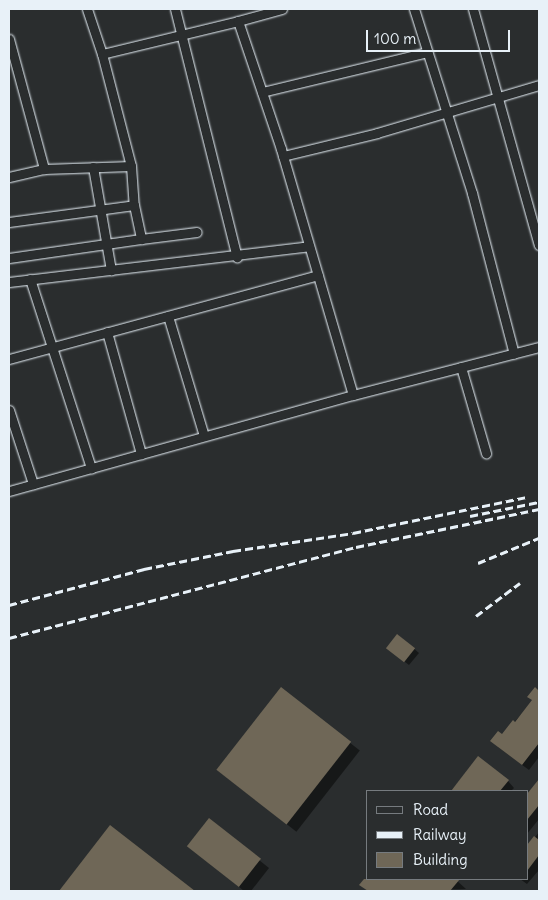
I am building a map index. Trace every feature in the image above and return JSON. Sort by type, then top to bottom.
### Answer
[{"type":"street","points":[[87,9],[102,54],[131,166],[134,205],[142,239]]},
{"type":"street","points":[[175,9],[237,257]]},
{"type":"street","points":[[102,54],[282,9]]},
{"type":"street","points":[[414,9],[472,193],[514,354]]},
{"type":"street","points":[[473,9],[539,245]]},
{"type":"street","points":[[238,21],[283,156],[353,395]]},
{"type":"street","points":[[9,39],[44,169]]},
{"type":"street","points":[[262,92],[427,52]]},
{"type":"street","points":[[283,156],[447,114],[539,86]]},
{"type":"street","points":[[9,177],[44,169],[131,166]]},
{"type":"street","points":[[92,167],[111,270]]},
{"type":"street","points":[[9,222],[134,205]]},
{"type":"street","points":[[9,258],[197,232]]},
{"type":"street","points":[[9,282],[237,257],[309,246]]},
{"type":"street","points":[[9,359],[318,275]]},
{"type":"street","points":[[30,279],[91,468]]},
{"type":"street","points":[[168,316],[204,436]]},
{"type":"street","points":[[107,332],[141,454]]},
{"type":"street","points":[[9,491],[353,395],[539,347]]},
{"type":"street","points":[[461,367],[486,453]]},
{"type":"street","points":[[9,410],[33,484]]},
{"type":"building","points":[[397,634],[415,648],[404,662],[386,648]]},
{"type":"building","points":[[281,687],[351,742],[286,825],[216,770]]},
{"type":"building","points":[[535,687],[539,691],[539,743],[522,765],[490,741],[498,731],[502,734],[513,720],[515,722],[532,700],[527,697]]},
{"type":"building","points":[[478,756],[509,780],[501,790],[452,790]]},
{"type":"building","points":[[539,779],[539,805],[528,819],[528,793]]},
{"type":"building","points":[[209,818],[261,859],[239,887],[187,846]]},
{"type":"building","points":[[110,825],[195,891],[59,891]]},
{"type":"building","points":[[534,836],[539,840],[539,855],[528,870],[528,844]]},
{"type":"building","points":[[364,879],[459,880],[450,891],[368,891],[359,885]]},
{"type":"railway","points":[[9,605],[144,569],[233,551],[353,533],[527,497]]},
{"type":"railway","points":[[470,516],[539,502]]},
{"type":"railway","points":[[9,638],[356,547],[539,509]]},
{"type":"railway","points":[[478,563],[539,538]]},
{"type":"railway","points":[[476,616],[520,583]]}]
